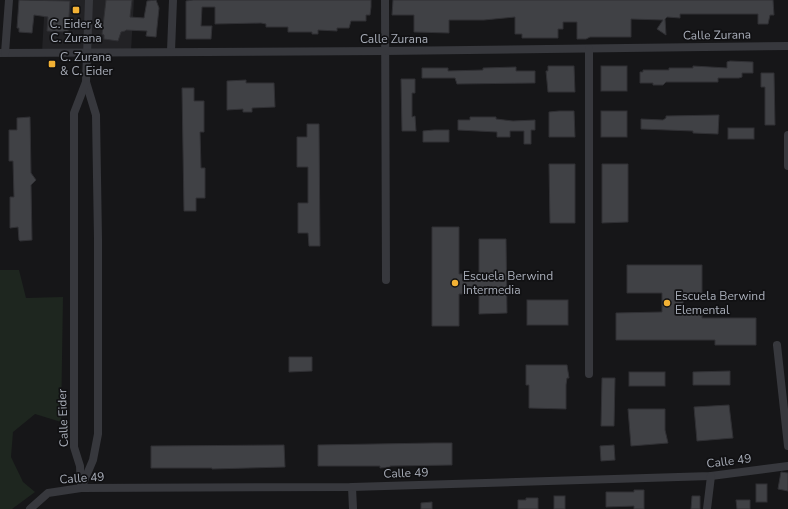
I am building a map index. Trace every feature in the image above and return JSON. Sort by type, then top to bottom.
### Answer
[{"type":"street","points":[[2,53],[9,0]]},
{"type":"street","name":"Calle Eider","points":[[81,488],[93,460],[98,434],[98,222],[96,115],[86,82],[89,0]]},
{"type":"street","points":[[171,51],[173,0]]},
{"type":"street","points":[[385,0],[386,280]]},
{"type":"street","name":"Calle Zurana","points":[[2,53],[86,51],[385,51],[788,46]]},
{"type":"street","points":[[589,374],[590,49]]},
{"type":"street","name":"Calle Eider","points":[[81,488],[80,466],[74,447],[74,113],[86,82]]},
{"type":"street","points":[[788,135],[788,166]]},
{"type":"street","points":[[777,346],[788,446]]},
{"type":"street","name":"Calle 49","points":[[30,509],[48,493],[81,488],[352,487],[711,476],[788,466]]},
{"type":"street","points":[[707,509],[711,476]]},
{"type":"street","points":[[352,487],[353,509]]},
{"type":"shaded area","points":[[45,0],[134,0],[131,51],[42,52]]},
{"type":"shaded area","points":[[0,270],[19,270],[26,298],[63,297],[61,422],[35,414],[13,432],[11,457],[23,482],[35,492],[12,509],[0,509]]},
{"type":"building","points":[[19,0],[70,1],[68,32],[47,31],[48,17],[34,15],[32,33],[19,32],[19,28],[17,28]]},
{"type":"building","points":[[106,0],[132,0],[130,17],[144,18],[147,1],[156,0],[159,8],[156,37],[146,36],[147,31],[126,30],[121,32],[118,41],[104,39],[104,35],[102,34]]},
{"type":"building","points":[[371,0],[371,7],[370,15],[366,15],[366,21],[351,21],[349,28],[337,28],[337,31],[318,30],[318,34],[312,34],[312,32],[288,32],[288,27],[266,27],[266,24],[261,23],[215,24],[215,7],[202,7],[201,26],[212,26],[211,39],[186,39],[186,1]]},
{"type":"building","points":[[393,0],[773,0],[774,15],[770,15],[768,24],[758,24],[758,14],[680,14],[680,18],[667,17],[665,19],[666,35],[657,29],[663,20],[631,19],[631,37],[590,37],[586,39],[577,39],[577,22],[563,22],[563,29],[558,29],[558,38],[522,38],[522,34],[515,34],[515,17],[484,20],[449,20],[449,33],[414,32],[414,15],[392,15]]},
{"type":"building","points":[[727,62],[753,62],[753,73],[742,73],[742,77],[739,78],[718,78],[718,82],[666,82],[663,85],[640,83],[640,72],[643,72],[643,70],[669,70],[669,68],[693,68],[693,66],[727,68]]},
{"type":"building","points":[[548,66],[574,66],[575,92],[548,92],[546,71],[548,71]]},
{"type":"building","points":[[601,66],[627,66],[627,91],[601,91]]},
{"type":"building","points":[[516,67],[516,71],[535,71],[535,83],[457,84],[455,78],[422,78],[422,68],[448,68],[448,71]]},
{"type":"building","points":[[761,73],[774,73],[775,125],[765,125],[765,87],[761,87]]},
{"type":"building","points":[[401,79],[415,79],[415,93],[412,93],[412,117],[415,116],[416,131],[402,131]]},
{"type":"building","points":[[246,80],[246,83],[274,83],[275,107],[252,108],[252,112],[243,112],[243,109],[227,110],[227,81]]},
{"type":"building","points":[[182,88],[194,88],[194,101],[204,101],[204,132],[200,132],[201,168],[205,168],[205,198],[196,198],[196,211],[184,211]]},
{"type":"building","points":[[574,111],[575,137],[549,137],[549,112]]},
{"type":"building","points":[[601,111],[627,111],[627,137],[601,137]]},
{"type":"building","points":[[719,115],[718,134],[693,133],[693,131],[641,129],[641,119],[663,120],[666,116]]},
{"type":"building","points":[[30,117],[31,173],[36,180],[31,185],[32,240],[20,241],[18,227],[10,228],[10,197],[14,197],[13,161],[9,161],[9,130],[17,130],[17,118]]},
{"type":"building","points":[[470,117],[496,117],[496,119],[513,121],[535,120],[535,130],[531,130],[531,144],[524,144],[524,131],[510,131],[510,137],[497,137],[497,132],[458,130],[458,120],[470,120]]},
{"type":"building","points":[[307,124],[319,124],[320,246],[309,246],[308,233],[298,233],[298,203],[308,203],[308,167],[297,167],[297,137],[307,137]]},
{"type":"building","points":[[728,128],[754,128],[754,139],[728,139]]},
{"type":"building","points":[[449,130],[449,142],[423,142],[423,131]]},
{"type":"building","points":[[549,164],[575,164],[575,223],[550,223]]},
{"type":"building","points":[[602,164],[628,164],[628,222],[602,223]]},
{"type":"building","points":[[432,227],[459,227],[459,274],[479,274],[479,239],[506,239],[507,313],[479,314],[479,294],[459,294],[459,326],[432,326]]},
{"type":"building","points":[[627,265],[702,265],[702,293],[683,293],[683,313],[702,312],[702,318],[756,318],[756,345],[715,345],[715,340],[616,340],[616,313],[662,312],[662,293],[627,293]]},
{"type":"building","points":[[527,300],[568,300],[568,325],[527,325]]},
{"type":"building","points":[[289,357],[312,357],[312,371],[289,372]]},
{"type":"building","points":[[526,365],[567,365],[569,378],[567,378],[566,385],[566,409],[529,408],[529,385],[526,385]]},
{"type":"building","points":[[730,371],[730,385],[693,385],[693,372]]},
{"type":"building","points":[[629,372],[665,372],[665,386],[629,386]]},
{"type":"building","points":[[602,378],[615,378],[614,426],[601,426]]},
{"type":"building","points":[[729,405],[733,438],[697,441],[694,407]]},
{"type":"building","points":[[628,409],[665,409],[665,430],[668,443],[631,446]]},
{"type":"building","points":[[452,443],[452,465],[390,466],[380,468],[380,466],[318,466],[318,445]]},
{"type":"building","points":[[284,445],[285,467],[212,469],[151,468],[151,446]]},
{"type":"building","points":[[614,445],[615,460],[601,461],[600,446]]},
{"type":"building","points":[[781,472],[788,473],[788,491],[778,489]]},
{"type":"building","points":[[756,484],[767,484],[767,502],[756,502]]},
{"type":"building","points":[[634,490],[644,490],[644,509],[634,509],[634,506],[606,507],[606,492],[634,492]]},
{"type":"building","points":[[554,496],[565,496],[565,509],[554,509]]},
{"type":"building","points":[[692,496],[700,496],[700,509],[691,509]]},
{"type":"building","points":[[526,498],[538,498],[538,509],[518,509],[518,500],[526,500]]},
{"type":"building","points":[[736,500],[750,500],[750,509],[737,509]]},
{"type":"building","points":[[432,502],[432,509],[421,509],[421,503]]},
{"type":"place","name":"C. Eider & C. Zurana","points":[[76,10]]},
{"type":"place","name":"C. Zurana & C. Eider","points":[[52,64]]},
{"type":"place","name":"Escuela Berwind Intermedia","points":[[455,283]]},
{"type":"place","name":"Escuela Berwind Elemental","points":[[667,303]]}]
